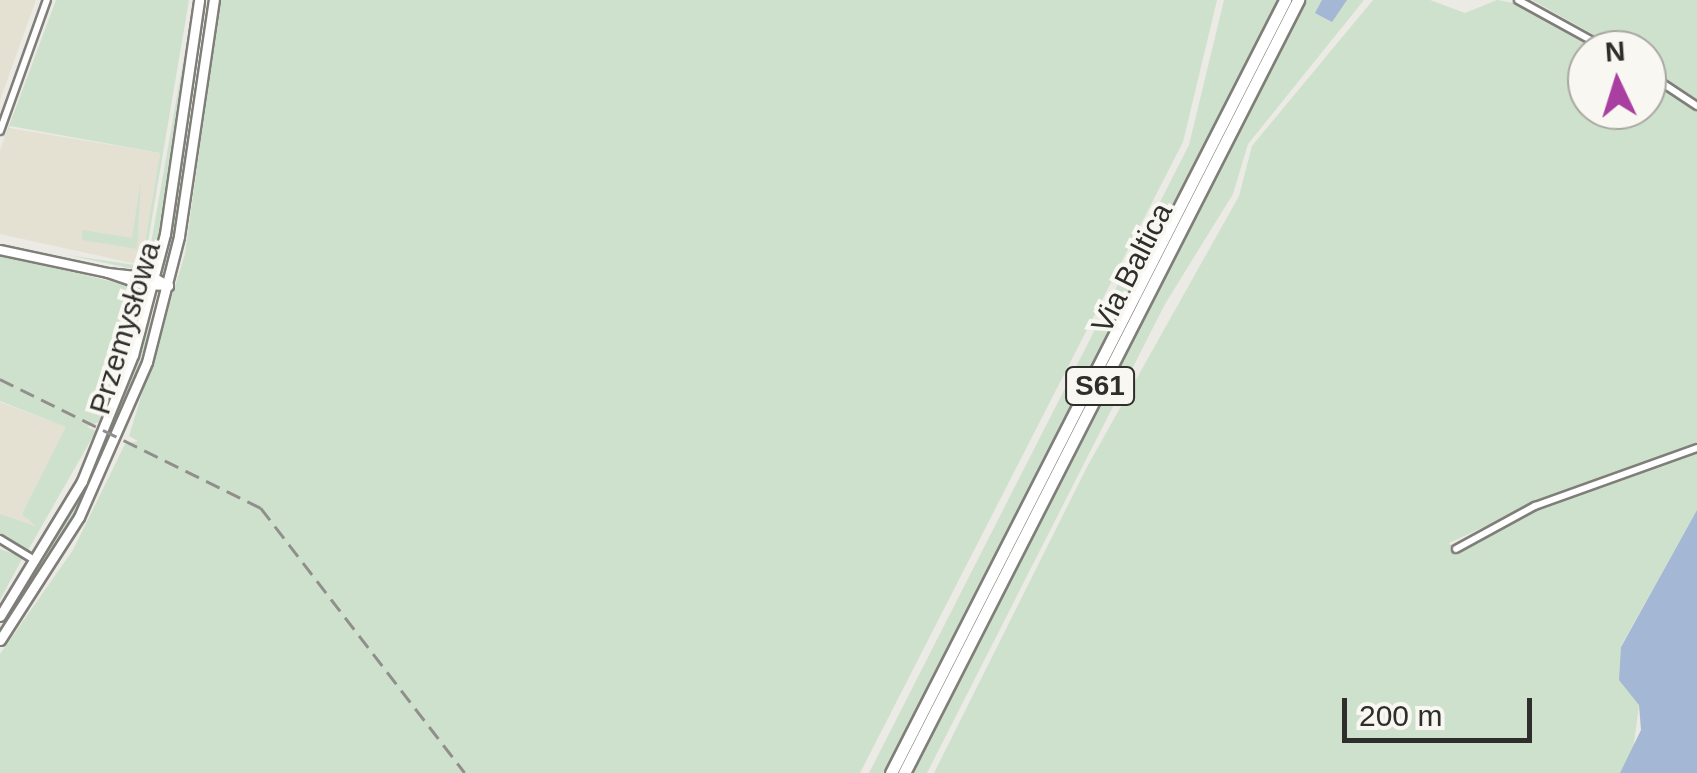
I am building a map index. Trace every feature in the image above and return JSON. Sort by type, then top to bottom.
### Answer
[{"type":"highway","name":"Via Baltica","points":[[891,773],[1286,0]]},
{"type":"highway","name":"Via Baltica","points":[[904,773],[1298,0]]},
{"type":"main road","name":"Przemysłowa","points":[[0,616],[37,562],[107,426],[154,282],[199,0]]},
{"type":"main road","name":"Przemysłowa","points":[[0,640],[102,472],[169,286],[214,0]]},
{"type":"street","points":[[0,130],[48,0]]},
{"type":"street","points":[[1518,0],[1573,30]]},
{"type":"street","points":[[1667,87],[1697,106]]},
{"type":"street","points":[[0,250],[169,286]]},
{"type":"street","points":[[1456,548],[1535,506],[1697,448]]},
{"type":"street","points":[[0,539],[37,562]]},
{"type":"shaded area","points":[[0,0],[36,0],[0,100]]},
{"type":"shaded area","points":[[9,128],[160,153],[141,265],[0,234],[0,151]]},
{"type":"shaded area","points":[[0,402],[85,434],[35,533],[0,530]]},
{"type":"green space","points":[[56,0],[189,0],[143,271],[68,255],[141,266],[160,153],[10,126],[0,150]]},
{"type":"green space","points":[[194,0],[160,234],[154,265],[146,272]]},
{"type":"green space","points":[[203,0],[176,233],[162,275],[161,273]]},
{"type":"green space","points":[[220,0],[1217,0],[1183,142],[860,773],[0,773],[0,654],[73,550],[125,444],[138,441],[129,436],[185,254]]},
{"type":"green space","points":[[1224,0],[1278,0],[883,773],[869,773],[1189,145]]},
{"type":"green space","points":[[1306,0],[1364,0],[1248,144],[1233,194],[1165,304],[927,773],[911,773]]},
{"type":"green space","points":[[1373,0],[1430,0],[1465,13],[1497,0],[1519,4],[1567,31],[1567,130],[1667,130],[1667,91],[1697,111],[1697,446],[1551,496],[1449,543],[1457,550],[1546,504],[1697,452],[1697,510],[1621,646],[1639,705],[1632,758],[1620,773],[934,773],[1087,467],[1239,196],[1252,146]]},
{"type":"green space","points":[[1532,0],[1697,0],[1697,99],[1667,79],[1667,30],[1585,30]]},
{"type":"green space","points":[[141,179],[137,249],[82,240],[82,230],[132,238]]},
{"type":"green space","points":[[0,255],[139,288],[140,297],[99,422],[87,427],[96,431],[27,552],[0,535],[0,514],[37,527],[22,514],[66,427],[0,401]]},
{"type":"green space","points":[[153,303],[148,337],[119,424],[56,550],[0,633],[92,469]]},
{"type":"green space","points":[[0,549],[23,557],[0,600]]},
{"type":"water","points":[[1322,0],[1347,0],[1332,22],[1315,13]]},
{"type":"water","points":[[1697,510],[1697,773],[1620,773],[1641,730],[1639,705],[1619,680],[1621,647]]},
{"type":"railway","points":[[0,379],[261,508],[465,773]]}]
